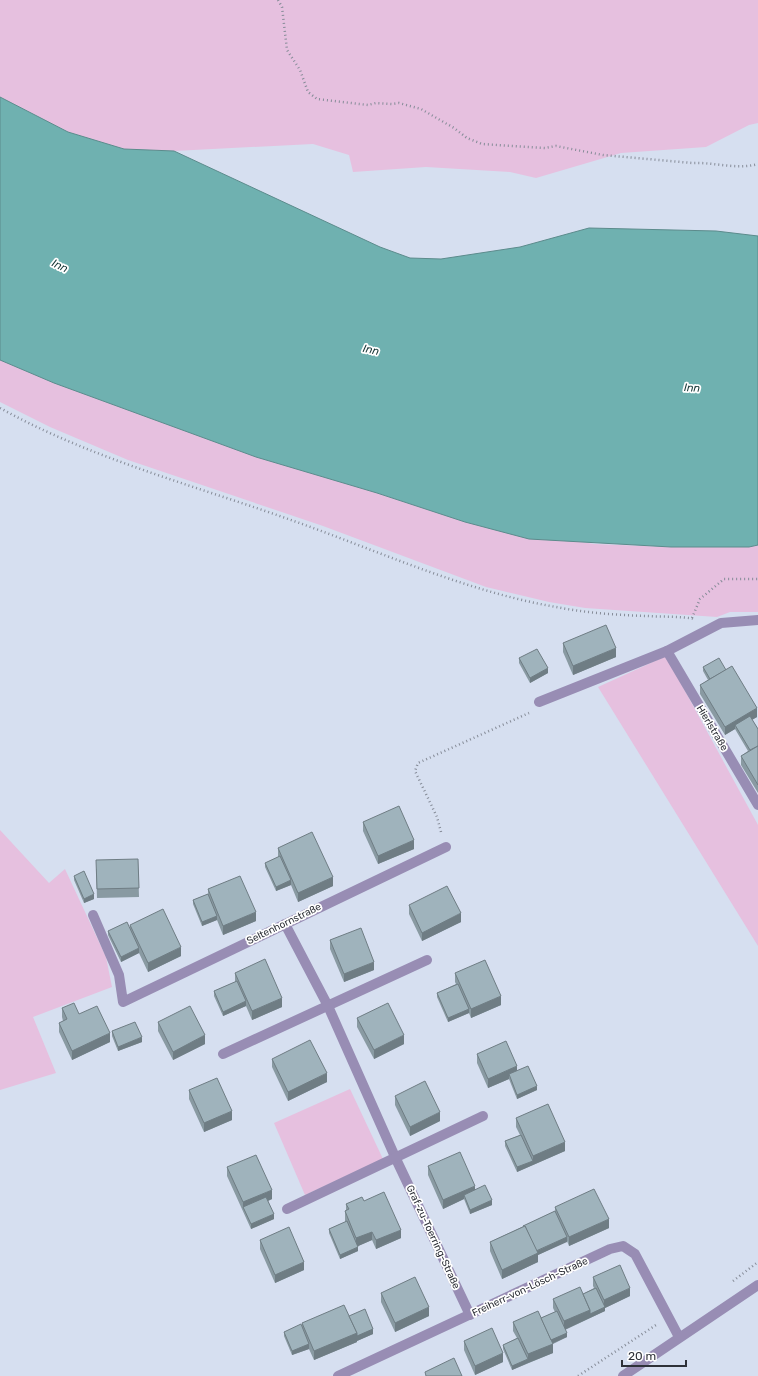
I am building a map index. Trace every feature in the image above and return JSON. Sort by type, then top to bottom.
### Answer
[{"type":"street","points":[[539,702],[667,651],[721,624],[758,620]]},
{"type":"street","name":"Hierlstraße","points":[[667,651],[758,805]]},
{"type":"street","name":"Seltenhornstraße","points":[[93,915],[119,975],[123,1002],[446,847]]},
{"type":"street","name":"Graf-zu-Toerring-Straße","points":[[284,924],[328,1006],[396,1159],[470,1315]]},
{"type":"street","points":[[223,1054],[427,960]]},
{"type":"street","points":[[287,1210],[483,1116]]},
{"type":"street","name":"Freiherr-von-Lösch-Straße","points":[[338,1376],[610,1249],[623,1246],[635,1254],[679,1337]]},
{"type":"street","points":[[623,1376],[758,1285]]},
{"type":"path","points":[[278,0],[282,8],[287,50],[300,70],[308,92],[317,99],[368,105],[376,102],[392,104],[399,103],[421,109],[454,128],[467,138],[482,144],[545,148],[556,146],[603,155],[692,163],[707,162],[747,167],[758,164]]},
{"type":"path","points":[[0,408],[63,439],[115,461],[213,492],[308,526],[403,563],[492,594],[556,608],[601,614],[692,618],[721,624]]},
{"type":"path","points":[[692,618],[700,599],[724,579],[758,579]]},
{"type":"path","points":[[446,847],[437,817],[415,771],[418,763],[530,712],[539,702]]},
{"type":"shaded area","points":[[0,0],[758,0],[758,123],[749,125],[706,147],[621,153],[536,178],[510,172],[426,167],[353,172],[349,155],[313,144],[174,151],[124,149],[68,132],[0,97]]},
{"type":"shaded area","points":[[0,360],[54,383],[256,457],[377,493],[465,522],[594,544],[671,547],[749,547],[758,545],[758,612],[730,612],[717,617],[585,608],[549,602],[486,587],[323,526],[128,460],[50,427],[0,402]]},
{"type":"shaded area","points":[[666,656],[758,825],[758,946],[598,687]]},
{"type":"shaded area","points":[[0,830],[49,883],[65,869],[106,957],[112,987],[33,1017],[56,1073],[0,1090]]},
{"type":"shaded area","points":[[350,1089],[383,1159],[305,1195],[274,1123]]},
{"type":"water","name":"Inn","points":[[0,97],[68,132],[124,149],[174,151],[380,247],[410,258],[441,259],[520,247],[589,228],[716,231],[758,236],[758,545],[749,547],[671,547],[529,539],[465,522],[377,493],[256,457],[54,383],[0,360]]},
{"type":"building","points":[[606,625],[616,648],[573,666],[563,643]]},
{"type":"building","points":[[537,649],[548,668],[530,678],[519,658]]},
{"type":"building","points":[[719,658],[726,670],[710,679],[703,667]]},
{"type":"building","points":[[732,666],[757,708],[725,727],[700,685]]},
{"type":"building","points":[[750,716],[758,729],[758,746],[750,750],[735,725]]},
{"type":"building","points":[[758,746],[758,785],[741,756]]},
{"type":"building","points":[[399,806],[414,840],[378,856],[363,822]]},
{"type":"building","points":[[312,832],[333,877],[298,893],[278,848]]},
{"type":"building","points":[[280,856],[291,880],[276,887],[265,863]]},
{"type":"building","points":[[138,859],[139,888],[97,889],[96,860]]},
{"type":"building","points":[[84,871],[94,894],[84,899],[74,876]]},
{"type":"building","points":[[240,876],[256,912],[223,926],[208,889]]},
{"type":"building","points":[[447,886],[461,913],[422,933],[409,905]]},
{"type":"building","points":[[208,894],[217,916],[202,922],[193,900]]},
{"type":"building","points":[[163,909],[181,947],[148,963],[130,925]]},
{"type":"building","points":[[127,922],[139,948],[121,957],[108,931]]},
{"type":"building","points":[[361,928],[374,962],[344,974],[330,940]]},
{"type":"building","points":[[265,959],[282,998],[252,1011],[235,973]]},
{"type":"building","points":[[485,960],[501,996],[471,1009],[455,973]]},
{"type":"building","points":[[237,981],[246,1001],[223,1012],[214,991]]},
{"type":"building","points":[[458,984],[469,1009],[448,1018],[437,993]]},
{"type":"building","points":[[74,1003],[79,1014],[97,1006],[110,1033],[72,1051],[59,1023],[67,1019],[62,1008]]},
{"type":"building","points":[[388,1003],[404,1035],[374,1050],[357,1018]]},
{"type":"building","points":[[190,1006],[205,1035],[173,1052],[158,1022]]},
{"type":"building","points":[[135,1022],[142,1037],[118,1047],[112,1031]]},
{"type":"building","points":[[310,1040],[327,1073],[288,1092],[272,1059]]},
{"type":"building","points":[[506,1041],[517,1066],[488,1079],[477,1054]]},
{"type":"building","points":[[528,1066],[537,1086],[517,1095],[509,1074]]},
{"type":"building","points":[[217,1078],[232,1111],[204,1123],[189,1090]]},
{"type":"building","points":[[425,1081],[440,1112],[410,1127],[395,1096]]},
{"type":"building","points":[[548,1104],[565,1142],[533,1156],[516,1118]]},
{"type":"building","points":[[521,1135],[533,1161],[517,1167],[505,1141]]},
{"type":"building","points":[[460,1152],[475,1186],[443,1200],[428,1166]]},
{"type":"building","points":[[256,1155],[272,1190],[243,1202],[227,1167]]},
{"type":"building","points":[[485,1185],[492,1200],[470,1210],[464,1195]]},
{"type":"building","points":[[594,1189],[609,1219],[569,1237],[555,1207]]},
{"type":"building","points":[[384,1192],[401,1230],[376,1240],[372,1232],[356,1238],[345,1211],[349,1209],[346,1204],[362,1197],[364,1201]]},
{"type":"building","points":[[266,1197],[274,1214],[251,1224],[243,1207]]},
{"type":"building","points":[[555,1211],[567,1237],[536,1251],[525,1226],[523,1226]]},
{"type":"building","points":[[347,1221],[358,1247],[340,1255],[329,1229]]},
{"type":"building","points":[[525,1226],[538,1253],[502,1270],[490,1242]]},
{"type":"building","points":[[289,1227],[304,1262],[275,1275],[260,1240]]},
{"type":"building","points":[[620,1265],[630,1288],[604,1300],[593,1277]]},
{"type":"building","points":[[415,1277],[429,1307],[395,1323],[381,1293]]},
{"type":"building","points":[[580,1287],[590,1310],[564,1321],[553,1299]]},
{"type":"building","points":[[596,1288],[605,1307],[590,1314],[590,1310],[583,1294]]},
{"type":"building","points":[[344,1305],[357,1333],[314,1351],[302,1323]]},
{"type":"building","points":[[365,1309],[373,1329],[357,1336],[349,1316]]},
{"type":"building","points":[[538,1311],[553,1344],[528,1354],[513,1322]]},
{"type":"building","points":[[557,1311],[567,1333],[551,1340],[541,1318]]},
{"type":"building","points":[[301,1324],[309,1344],[292,1351],[284,1332]]},
{"type":"building","points":[[492,1328],[503,1353],[475,1366],[464,1341]]},
{"type":"building","points":[[518,1338],[528,1359],[512,1366],[503,1345]]},
{"type":"building","points":[[454,1358],[462,1376],[426,1376],[425,1372]]}]
